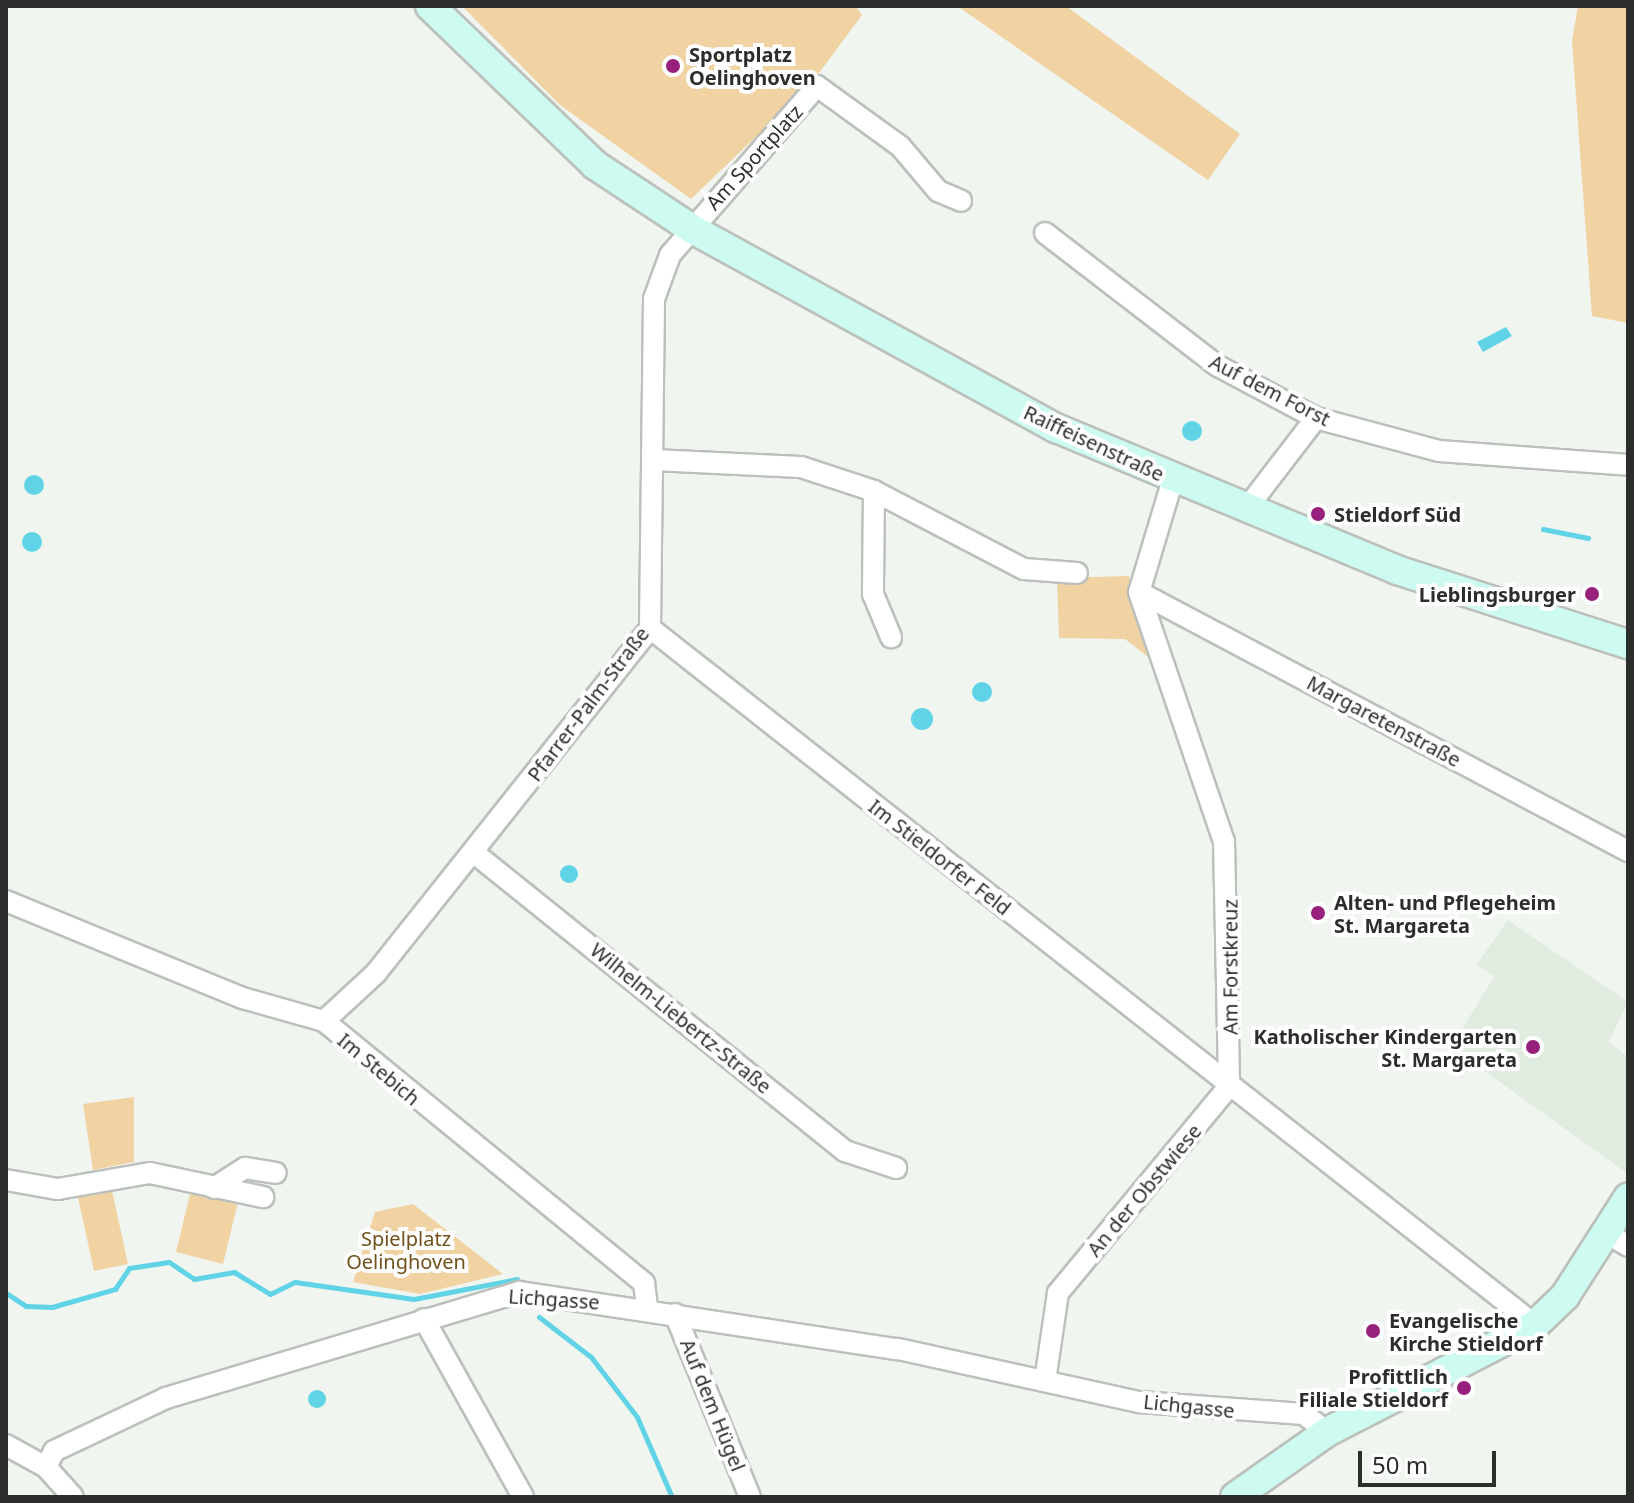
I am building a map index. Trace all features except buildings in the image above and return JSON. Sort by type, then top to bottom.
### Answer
[{"type":"main road","name":"Raiffeisenstraße","points":[[430,6],[595,165],[692,229],[1056,428],[1397,570],[1628,644]]},
{"type":"main road","points":[[1235,1497],[1327,1432],[1535,1325],[1616,1239],[1628,1198]]},
{"type":"street","name":"Am Sportplatz","points":[[692,229],[817,86],[900,146],[938,191],[961,201]]},
{"type":"street","name":"Pfarrer-Palm-Straße","points":[[324,1021],[376,973],[650,628],[654,299],[659,274],[692,229]]},
{"type":"street","name":"Auf dem Forst","points":[[1045,233],[1218,366],[1316,418],[1439,451],[1628,465]]},
{"type":"street","points":[[1247,508],[1316,418]]},
{"type":"street","points":[[653,460],[801,467],[874,491],[1024,569],[1077,573]]},
{"type":"street","points":[[1139,592],[1173,479]]},
{"type":"street","points":[[874,491],[873,594],[891,637]]},
{"type":"street","name":"Margaretenstraße","points":[[1139,592],[1628,851]]},
{"type":"street","name":"Am Forstkreuz","points":[[1139,592],[1224,841],[1229,1086]]},
{"type":"street","name":"Im Stieldorfer Feld","points":[[650,628],[1229,1086]]},
{"type":"street","name":"Wilhelm-Liebertz-Straße","points":[[473,852],[845,1151],[896,1168]]},
{"type":"street","name":"Im Stebich","points":[[6,901],[243,998],[324,1021],[644,1283],[647,1308]]},
{"type":"street","points":[[1229,1086],[1535,1325]]},
{"type":"street","name":"An der Obstwiese","points":[[1045,1381],[1058,1293],[1229,1086]]},
{"type":"street","points":[[214,1188],[245,1168],[276,1173]]},
{"type":"street","points":[[6,1180],[58,1189],[150,1173],[263,1197]]},
{"type":"street","name":"Lichgasse","points":[[46,1467],[54,1451],[166,1398],[519,1292],[647,1308],[1045,1381],[1140,1402],[1304,1414],[1327,1432]]},
{"type":"street","name":"Auf dem Hügel","points":[[675,1314],[750,1497]]},
{"type":"street","points":[[424,1319],[523,1497]]},
{"type":"street","points":[[6,1445],[46,1467],[73,1497]]},
{"type":"shaded area","points":[[1508,920],[1628,1002],[1609,1042],[1628,1057],[1628,1174],[1451,1047],[1494,977],[1477,964]]},
{"type":"green space","points":[[462,6],[855,6],[862,15],[811,84],[691,199],[560,105]]},
{"type":"green space","points":[[957,6],[1066,6],[1240,134],[1208,180]]},
{"type":"green space","points":[[1578,6],[1628,6],[1628,323],[1592,316],[1572,41]]},
{"type":"green space","points":[[1129,576],[1148,657],[1125,639],[1059,638],[1057,578]]},
{"type":"green space","points":[[134,1097],[134,1162],[93,1170],[83,1104]]},
{"type":"green space","points":[[111,1186],[128,1264],[94,1271],[77,1193]]},
{"type":"green space","points":[[191,1190],[238,1202],[223,1264],[176,1252]]},
{"type":"green space","name":"Spielplatz Oelinghoven","points":[[413,1204],[503,1274],[420,1294],[353,1282],[375,1212]]},
{"type":"water","points":[[1506,327],[1512,336],[1483,352],[1477,342]]},
{"type":"water","points":[[1192,421],[1199,424],[1202,431],[1199,438],[1192,441],[1185,438],[1182,431],[1185,424]]},
{"type":"water","points":[[34,475],[41,478],[44,485],[41,492],[34,495],[27,492],[24,485],[27,478]]},
{"type":"water","points":[[32,532],[39,535],[42,542],[39,549],[32,552],[25,549],[22,542],[25,535]]},
{"type":"water","points":[[982,682],[989,685],[992,692],[989,699],[982,702],[975,699],[972,692],[975,685]]},
{"type":"water","points":[[922,708],[930,711],[933,719],[930,727],[922,730],[914,727],[911,719],[914,711]]},
{"type":"water","points":[[569,865],[578,874],[569,883],[560,874]]},
{"type":"water","points":[[317,1390],[326,1399],[317,1408],[308,1399]]},
{"type":"waterway","points":[[1543,529],[1588,538]]},
{"type":"waterway","points":[[6,1293],[26,1306],[52,1307],[115,1289],[129,1268],[169,1262],[194,1279],[234,1272],[270,1294],[295,1282],[414,1299],[517,1279]]},
{"type":"waterway","points":[[539,1317],[591,1357],[637,1417],[672,1497]]},
{"type":"place","name":"Sportplatz Oelinghoven","points":[[673,66]]},
{"type":"place","name":"Stieldorf Süd","points":[[1318,514]]},
{"type":"place","name":"Lieblingsburger","points":[[1592,594]]},
{"type":"place","name":"Alten- und Pflegeheim St. Margareta","points":[[1318,913]]},
{"type":"place","name":"Katholischer Kindergarten St. Margareta","points":[[1533,1047]]},
{"type":"place","name":"Evangelische Kirche Stieldorf","points":[[1373,1331]]},
{"type":"place","name":"Profittlich Filiale Stieldorf","points":[[1464,1388]]}]
